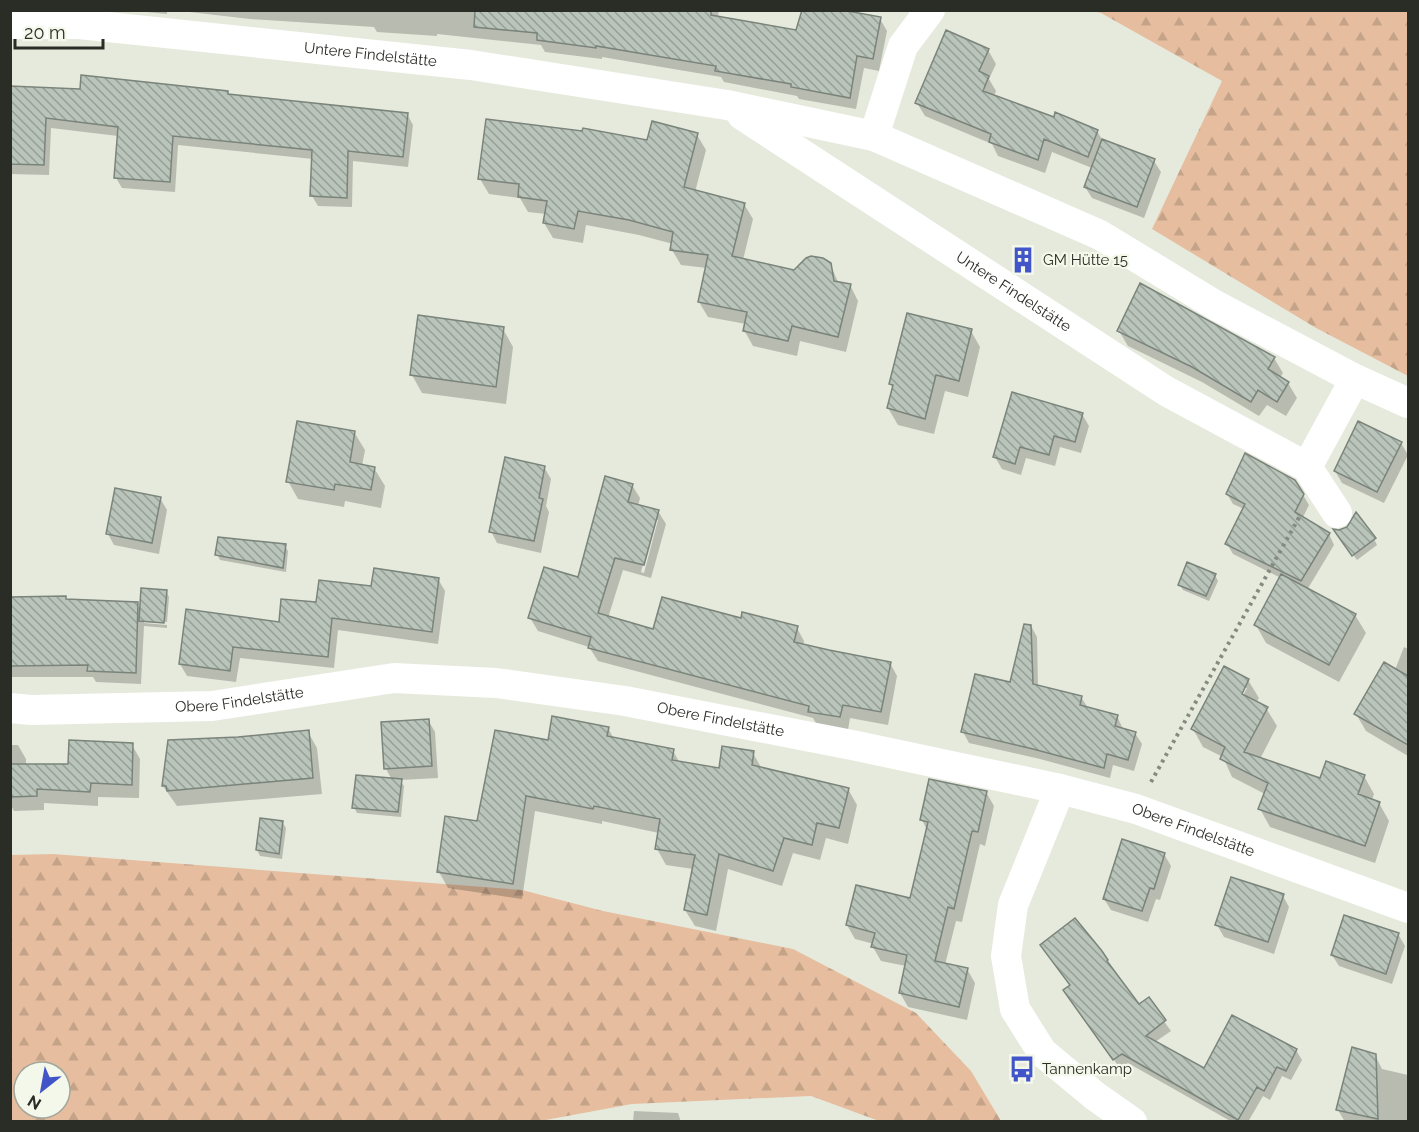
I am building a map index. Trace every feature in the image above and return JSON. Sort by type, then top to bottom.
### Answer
[{"type":"street","points":[[874,136],[903,46],[930,10]]},
{"type":"street","name":"Untere Findelstätte","points":[[10,24],[79,24],[471,65],[727,105],[874,136],[1100,235],[1215,305],[1355,379],[1408,403]]},
{"type":"street","name":"Untere Findelstätte","points":[[727,105],[1166,392],[1312,475]]},
{"type":"street","points":[[1337,513],[1312,475],[1355,379]]},
{"type":"street","name":"Obere Findelstätte","points":[[10,708],[31,710],[212,706],[394,678],[496,683],[625,701],[852,745],[1060,789],[1136,809],[1408,908]]},
{"type":"street","points":[[1060,789],[1013,905],[1005,956],[1015,1009],[1042,1053],[1095,1096],[1132,1122]]},
{"type":"path","points":[[1136,809],[1312,475]]},
{"type":"green space","points":[[1091,11],[1408,11],[1408,376],[1316,328],[1152,229],[1222,81],[1101,13]]},
{"type":"green space","points":[[53,854],[522,890],[603,911],[793,949],[916,1013],[971,1071],[1001,1121],[879,1121],[811,1096],[632,1104],[535,1122],[11,1121],[11,855]]},
{"type":"building","points":[[475,10],[711,10],[711,15],[796,30],[802,10],[842,10],[881,17],[873,59],[857,56],[850,98],[791,87],[791,84],[715,71],[716,66],[596,46],[596,48],[537,40],[537,33],[474,27]]},
{"type":"building","points":[[946,30],[989,49],[979,71],[989,76],[983,91],[1054,117],[1055,112],[1098,130],[1088,157],[1044,139],[1038,160],[989,142],[991,134],[915,103]]},
{"type":"building","points":[[81,75],[228,91],[228,94],[408,113],[403,157],[348,151],[347,198],[310,196],[312,150],[173,136],[170,182],[114,178],[118,127],[46,118],[44,165],[10,164],[10,86],[80,89]]},
{"type":"building","points":[[486,119],[582,131],[583,128],[647,140],[652,121],[698,133],[684,187],[745,203],[732,256],[794,270],[811,256],[823,258],[831,263],[834,281],[851,284],[838,337],[792,326],[788,341],[743,331],[747,312],[698,302],[708,255],[670,250],[673,232],[629,220],[578,211],[574,229],[543,223],[547,201],[518,197],[519,184],[478,179]]},
{"type":"building","points":[[1102,139],[1155,159],[1137,207],[1084,187]]},
{"type":"building","points":[[1140,283],[1275,357],[1268,369],[1289,382],[1277,402],[1258,390],[1251,402],[1192,367],[1117,331]]},
{"type":"building","points":[[907,313],[972,329],[959,381],[936,375],[925,419],[887,408],[893,385],[889,384]]},
{"type":"building","points":[[418,315],[504,327],[496,387],[410,375]]},
{"type":"building","points":[[1012,392],[1083,413],[1075,442],[1054,436],[1049,455],[1020,447],[1015,464],[993,457]]},
{"type":"building","points":[[297,421],[355,431],[350,462],[375,467],[371,490],[335,484],[334,490],[286,482]]},
{"type":"building","points":[[1358,421],[1402,442],[1377,492],[1334,471]]},
{"type":"building","points":[[1245,453],[1295,480],[1304,494],[1295,512],[1330,533],[1301,581],[1225,544],[1245,504],[1226,494]]},
{"type":"building","points":[[505,457],[545,466],[539,498],[543,499],[534,541],[489,532]]},
{"type":"building","points":[[605,476],[633,484],[628,502],[659,510],[644,565],[615,558],[598,613],[653,629],[662,597],[741,618],[742,612],[798,626],[794,642],[891,662],[881,712],[843,705],[840,717],[808,712],[809,706],[588,648],[591,637],[528,618],[544,567],[578,577]]},
{"type":"building","points":[[115,488],[161,497],[152,543],[106,534]]},
{"type":"building","points":[[1356,512],[1376,538],[1352,556],[1333,529],[1339,530],[1347,527]]},
{"type":"building","points":[[218,537],[286,544],[283,568],[215,555]]},
{"type":"building","points":[[1187,562],[1216,574],[1206,596],[1178,585]]},
{"type":"building","points":[[374,568],[439,578],[432,632],[332,618],[328,657],[233,647],[230,671],[179,664],[186,609],[279,622],[281,599],[316,602],[319,580],[371,586]]},
{"type":"building","points":[[1281,574],[1356,614],[1329,665],[1254,625]]},
{"type":"building","points":[[141,588],[167,590],[164,623],[139,621]]},
{"type":"building","points":[[66,596],[66,599],[138,602],[136,673],[87,671],[88,665],[10,666],[10,597]]},
{"type":"building","points":[[1024,624],[1031,625],[1033,684],[1082,696],[1080,705],[1118,715],[1115,726],[1136,732],[1128,760],[1107,754],[1104,768],[961,732],[975,674],[1010,682]]},
{"type":"building","points":[[1384,662],[1408,676],[1408,745],[1354,714]]},
{"type":"building","points":[[1224,666],[1249,679],[1242,694],[1268,707],[1244,752],[1320,778],[1326,761],[1365,775],[1358,794],[1380,802],[1365,846],[1258,809],[1268,783],[1220,759],[1225,747],[1191,729]]},
{"type":"building","points":[[552,716],[609,727],[607,736],[674,749],[672,760],[719,768],[722,746],[754,751],[752,765],[849,788],[839,828],[817,823],[812,845],[784,838],[773,871],[719,854],[707,915],[684,910],[695,855],[655,849],[660,819],[594,806],[593,809],[526,796],[513,884],[437,872],[445,816],[477,821],[495,730],[548,740]]},
{"type":"building","points":[[429,719],[432,766],[384,769],[381,722]]},
{"type":"building","points":[[309,730],[313,778],[167,791],[166,786],[162,786],[168,740],[238,737]]},
{"type":"building","points":[[69,740],[133,743],[132,785],[91,783],[90,792],[37,789],[37,796],[10,797],[10,764],[68,764]]},
{"type":"building","points":[[356,775],[402,779],[398,812],[352,808]]},
{"type":"building","points":[[929,779],[987,791],[978,832],[972,831],[954,909],[948,907],[935,961],[968,968],[959,1007],[899,993],[907,955],[871,947],[875,933],[846,925],[856,885],[910,898],[928,822],[920,820]]},
{"type":"building","points":[[260,818],[283,821],[279,854],[256,850]]},
{"type":"building","points":[[1122,839],[1165,853],[1154,889],[1150,888],[1142,911],[1103,899]]},
{"type":"building","points":[[1231,877],[1284,894],[1268,942],[1215,925]]},
{"type":"building","points":[[1344,915],[1399,933],[1386,974],[1331,955]]},
{"type":"building","points":[[1075,918],[1102,951],[1139,1004],[1149,997],[1166,1020],[1146,1036],[1204,1068],[1232,1015],[1297,1049],[1286,1071],[1277,1067],[1264,1091],[1257,1087],[1238,1120],[1122,1054],[1113,1060],[1063,990],[1070,985],[1040,945]]},
{"type":"building","points":[[1352,1047],[1376,1054],[1378,1119],[1336,1110]]},
{"type":"place","name":"GM Hütte 15","points":[[1023,260]]},
{"type":"place","name":"Tannenkamp","points":[[1022,1069]]}]
